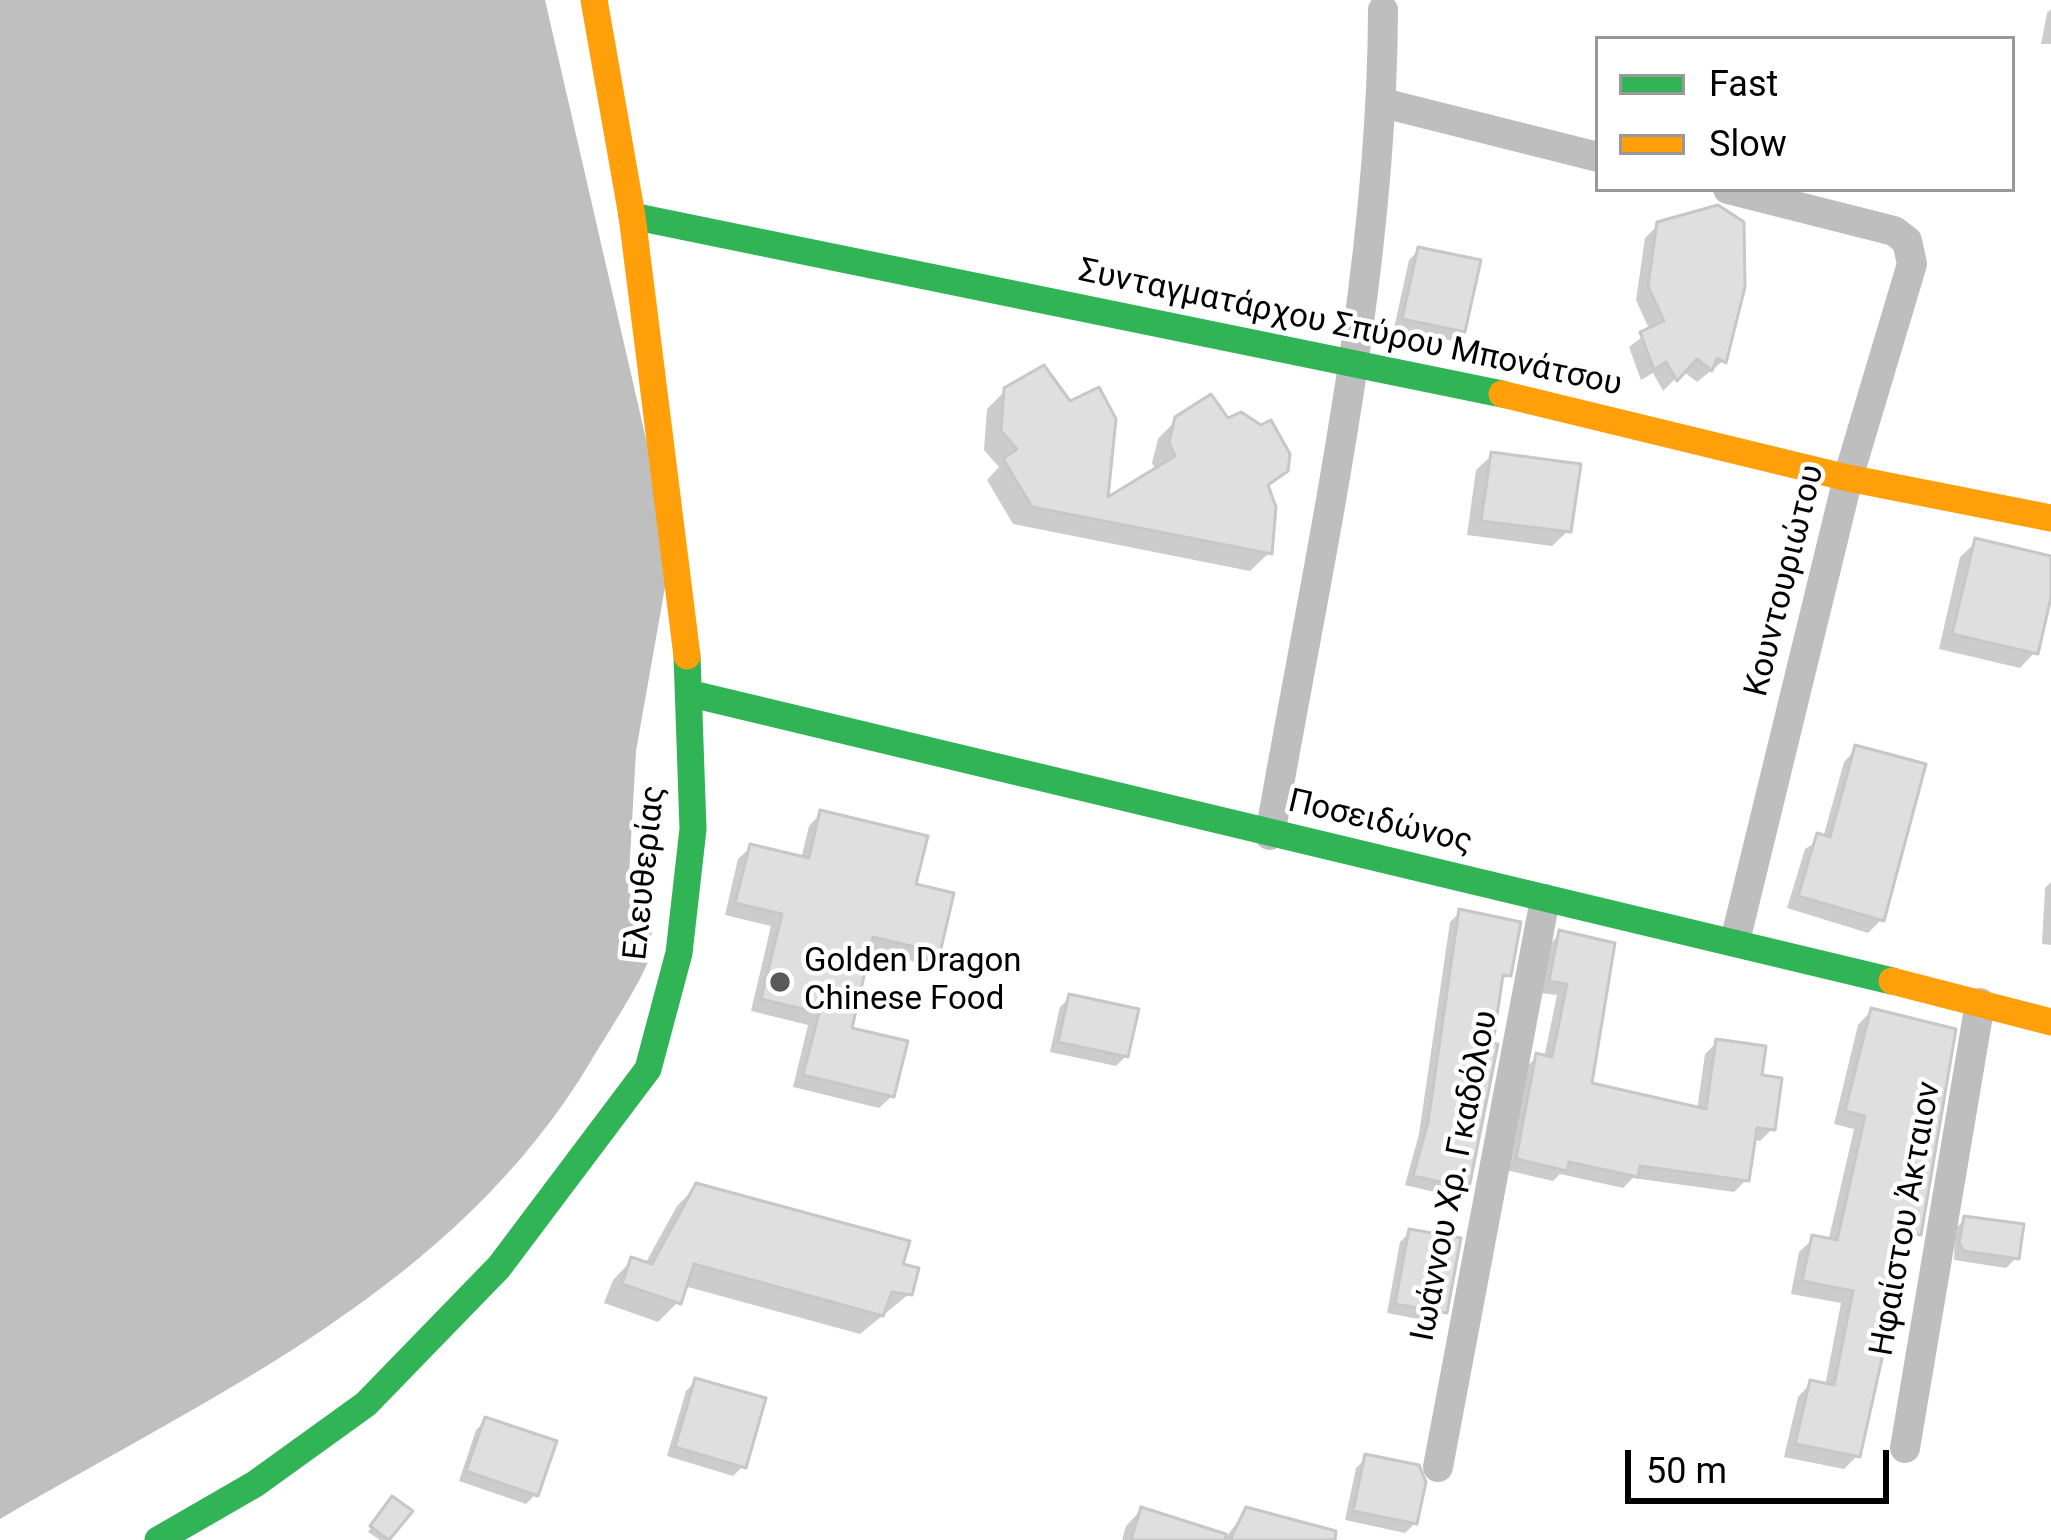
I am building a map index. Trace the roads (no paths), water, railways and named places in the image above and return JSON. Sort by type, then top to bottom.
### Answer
[{"type":"street","name":"Ελευθερίας","points":[[158,1540],[255,1484],[366,1403],[499,1267],[648,1069],[679,953],[693,830],[692,694],[632,216],[594,0]]},
{"type":"street","points":[[1270,835],[1351,364],[1383,103],[1383,10]]},
{"type":"street","points":[[1383,103],[1595,156]]},
{"type":"street","name":"Κουντουριώτου","points":[[1735,941],[1848,478],[1912,264],[1907,241],[1894,231],[1740,192]]},
{"type":"street","name":"Συνταγματάρχου Σπύρου Μπονάτσου","points":[[632,216],[1444,380],[1848,478],[2051,518]]},
{"type":"street","name":"Ποσειδώνος","points":[[692,694],[797,714],[1270,835],[1735,941],[2051,1022]]},
{"type":"street","name":"Ιωάννου Χρ. Γκαδόλου","points":[[1438,1467],[1544,899]]},
{"type":"street","name":"Ηφαίστου Άκταιον","points":[[1905,1448],[1980,1003]]},
{"type":"place","name":"Golden Dragon Chinese Food","points":[[780,982]]}]
